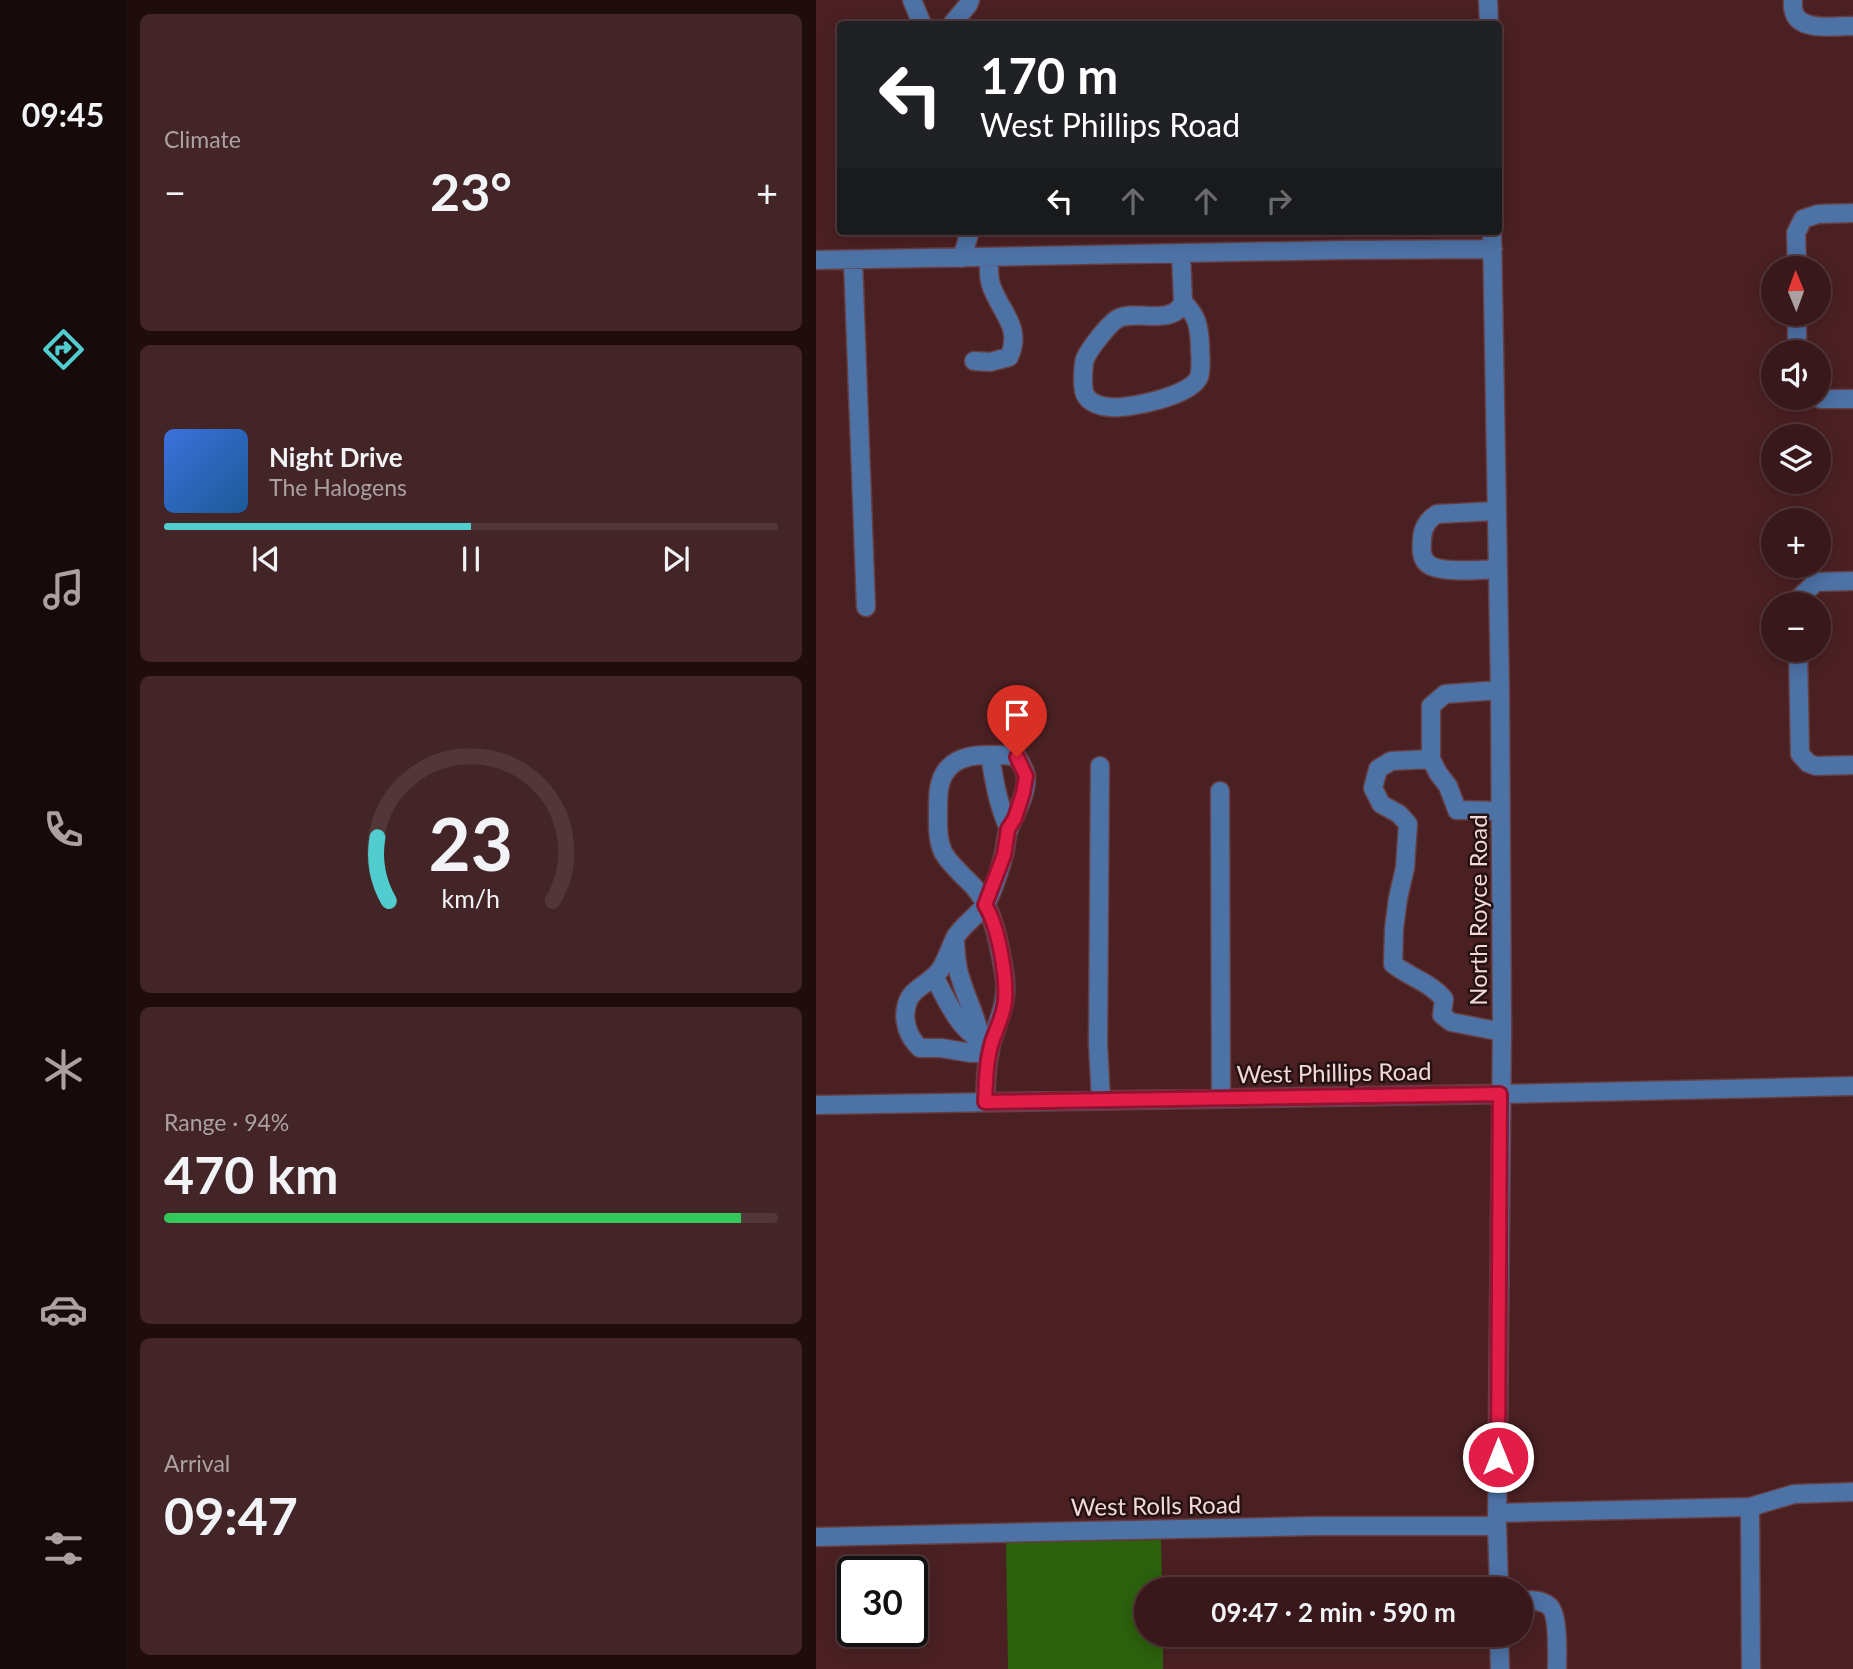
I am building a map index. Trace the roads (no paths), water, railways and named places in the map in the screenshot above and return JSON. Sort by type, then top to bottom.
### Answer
[{"type":"street","points":[[912,0],[921,21]]},
{"type":"street","points":[[955,21],[970,0]]},
{"type":"street","points":[[1488,0],[1489,21]]},
{"type":"street","points":[[1793,0],[1794,12],[1799,22],[1813,26],[1854,26]]},
{"type":"street","points":[[1797,256],[1796,233],[1803,219],[1818,214],[1854,213]]},
{"type":"street","points":[[962,258],[969,235]]},
{"type":"street","points":[[816,260],[1181,253],[1493,240]]},
{"type":"street","name":"North Royce Road","points":[[1493,240],[1502,1032],[1498,1577]]},
{"type":"street","points":[[1181,253],[1183,302],[1180,309],[1173,314],[1122,317],[1113,322],[1086,358],[1083,372],[1086,397],[1095,404],[1110,407],[1148,402],[1190,387],[1198,379],[1200,366],[1199,325],[1193,312],[1183,302]]},
{"type":"street","points":[[974,361],[990,362],[1009,357],[1015,344],[1012,329],[989,281],[989,257]]},
{"type":"street","points":[[853,260],[866,607]]},
{"type":"street","points":[[1831,399],[1854,398]]},
{"type":"street","points":[[1496,511],[1437,514],[1423,530],[1422,552],[1424,560],[1430,566],[1470,570],[1498,569]]},
{"type":"street","points":[[1806,592],[1816,582],[1854,581]]},
{"type":"street","points":[[1798,662],[1800,754],[1808,763],[1816,766],[1854,765]]},
{"type":"street","points":[[1500,690],[1445,694],[1431,706],[1431,759],[1448,786],[1457,810],[1500,811]]},
{"type":"street","points":[[990,755],[1002,815],[1008,829]]},
{"type":"street","points":[[985,1102],[987,1045],[1005,1003],[1005,975],[992,915],[985,905],[978,891],[943,853],[938,832],[938,799],[944,774],[954,762],[967,756],[1009,755],[1017,757],[1026,776],[1015,818],[1008,829],[1004,855],[985,905],[955,938],[939,971],[914,991],[907,1002],[905,1016],[914,1043],[920,1048],[971,1053],[987,1045]]},
{"type":"street","points":[[1431,759],[1391,761],[1378,769],[1373,788],[1381,804],[1399,814],[1408,824],[1405,868],[1394,929],[1393,964],[1436,989],[1444,999],[1442,1015],[1451,1022],[1502,1032]]},
{"type":"street","points":[[1100,766],[1098,1044],[1101,1100]]},
{"type":"street","points":[[1220,791],[1220,1098]]},
{"type":"street","points":[[955,938],[960,978],[987,1045]]},
{"type":"street","points":[[934,976],[947,1002],[965,1027],[972,1036],[987,1045]]},
{"type":"street","name":"West Phillips Road","points":[[817,1104],[1854,1086]]},
{"type":"street","name":"West Rolls Road","points":[[816,1537],[1304,1527],[1497,1520],[1750,1507],[1794,1494],[1854,1492]]},
{"type":"street","points":[[1750,1507],[1751,1669]]},
{"type":"street","points":[[1533,1601],[1549,1606],[1555,1614],[1557,1669]]},
{"type":"street","points":[[1500,1647],[1500,1669]]}]
